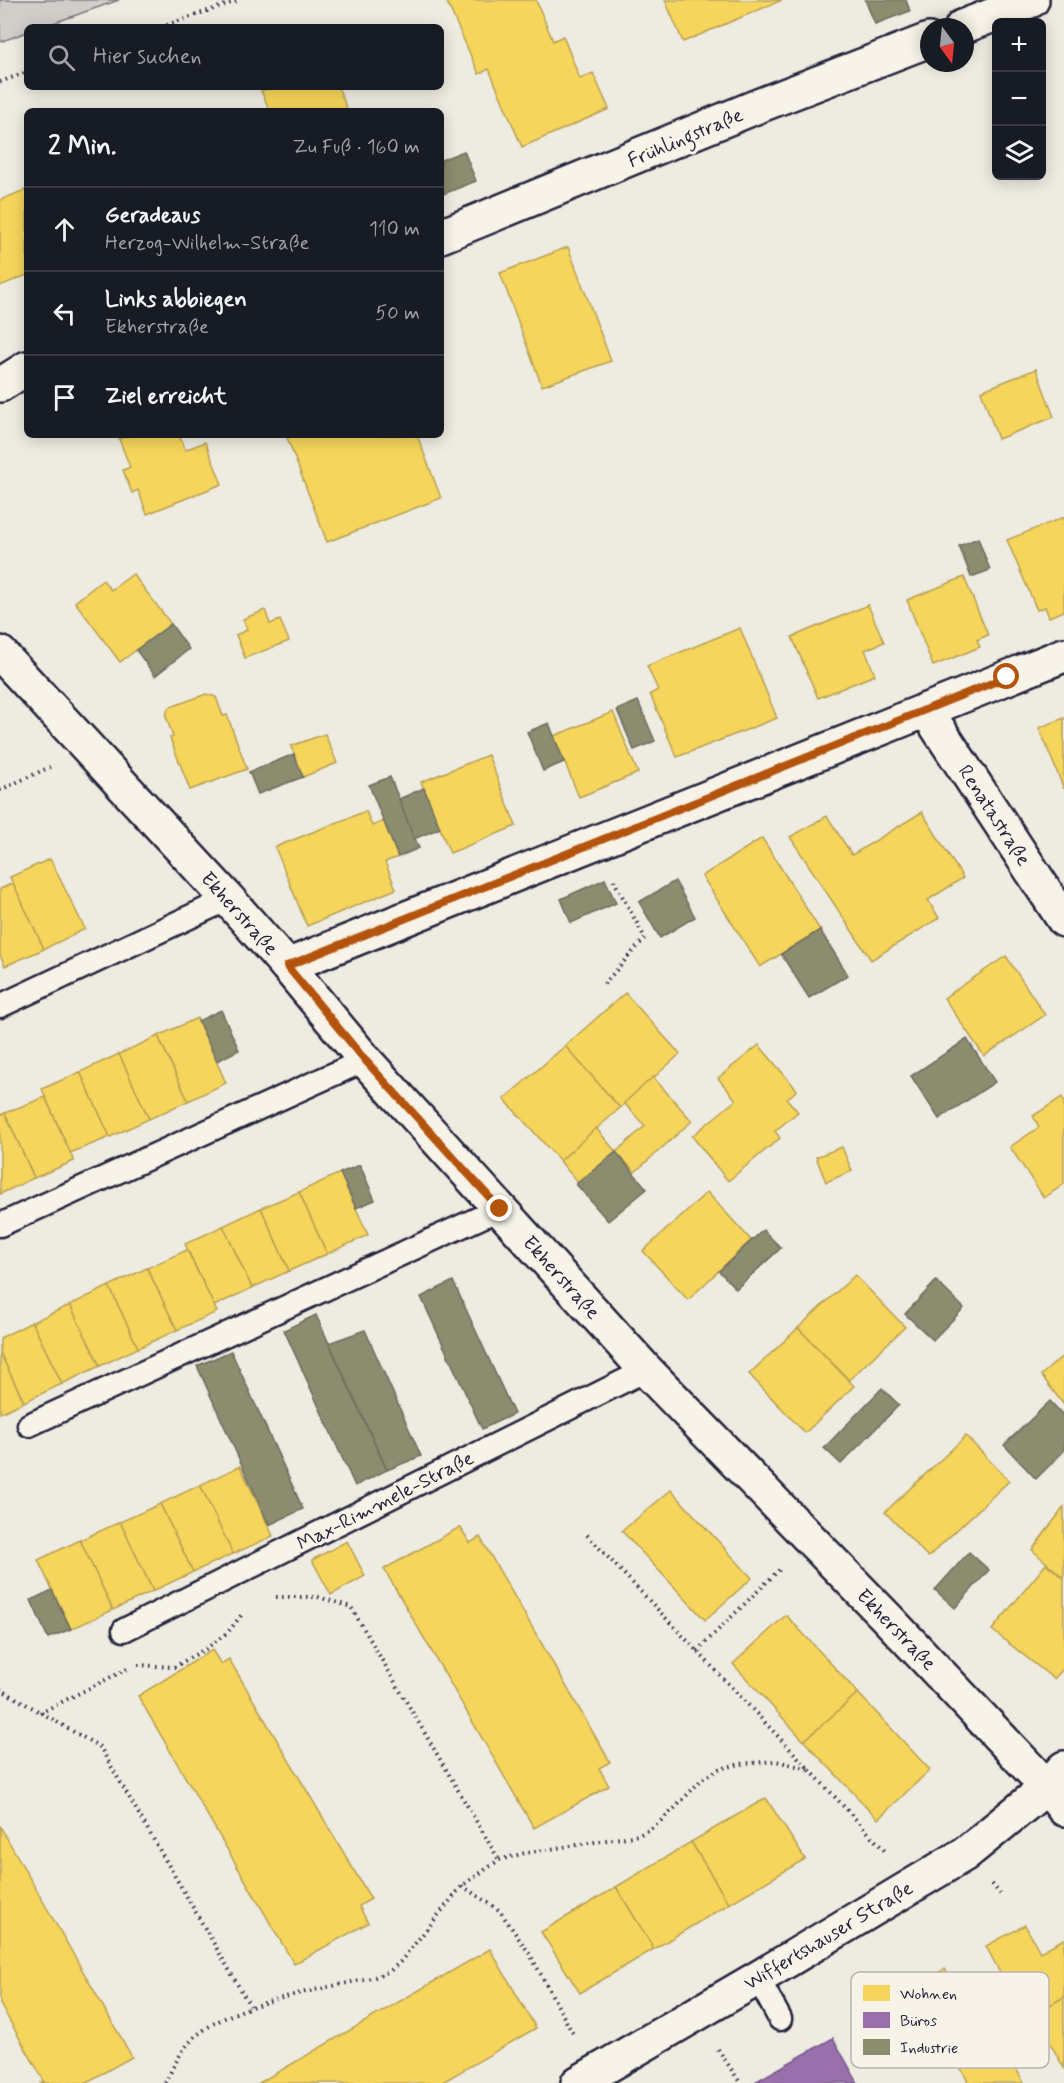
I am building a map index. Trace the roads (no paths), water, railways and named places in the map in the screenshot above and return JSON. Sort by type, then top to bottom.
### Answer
[{"type":"street","points":[[974,22],[1032,0]]},
{"type":"street","name":"Frühlingstraße","points":[[444,235],[758,106],[920,43]]},
{"type":"street","points":[[0,385],[24,370]]},
{"type":"street","name":"Ekherstraße","points":[[0,653],[228,899],[365,1060],[646,1370],[811,1540],[1058,1788]]},
{"type":"street","points":[[287,966],[1064,655]]},
{"type":"street","name":"Renatastraße","points":[[926,710],[1064,920]]},
{"type":"street","name":"Wiffertshauser Straße","points":[[586,2079],[969,1851],[1058,1788]]},
{"type":"lane","points":[[0,1006],[228,899]]},
{"type":"lane","points":[[0,1225],[365,1060]]},
{"type":"lane","points":[[29,1425],[500,1209]]},
{"type":"lane","name":"Max-Rimmele-Straße","points":[[124,1630],[646,1370]]},
{"type":"lane","points":[[758,1978],[780,2019]]}]
